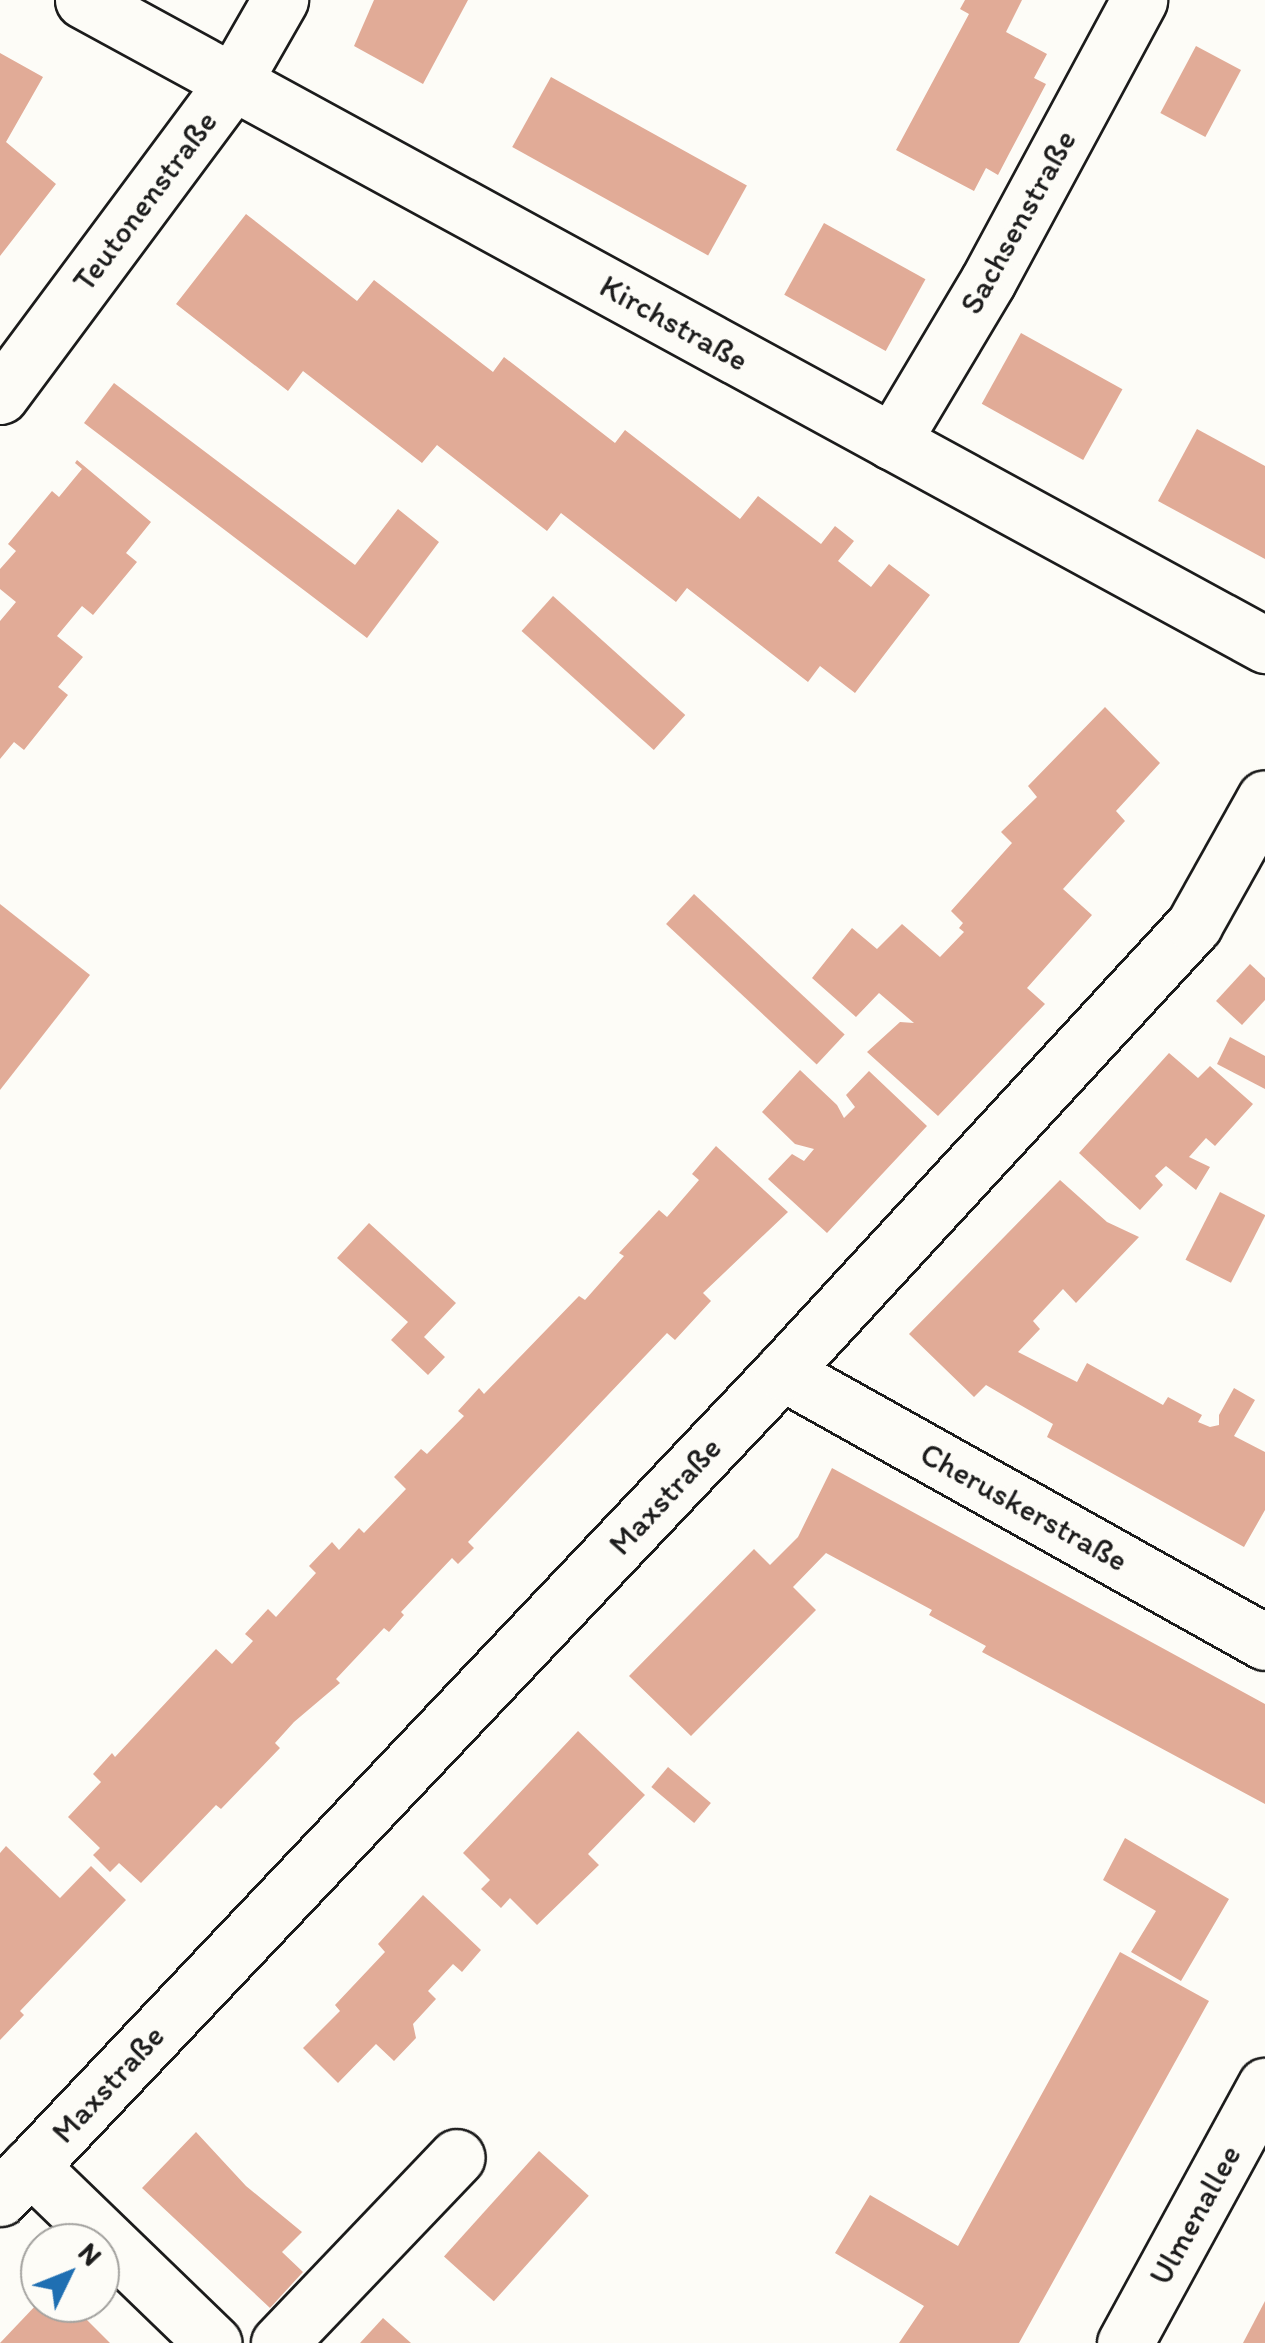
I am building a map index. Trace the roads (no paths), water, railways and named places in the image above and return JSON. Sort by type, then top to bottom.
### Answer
[{"type":"street","name":"Kirchstraße","points":[[83,0],[1265,646]]},
{"type":"street","name":"Teutonenstraße","points":[[0,396],[233,82],[280,0]]},
{"type":"street","name":"Sachsenstraße","points":[[892,442],[988,281],[1140,0]]},
{"type":"street","name":"Maxstraße","points":[[213,2343],[15,2182],[782,1372],[1194,926],[1265,798]]},
{"type":"street","name":"Cheruskerstraße","points":[[782,1372],[1265,1642]]},
{"type":"street","name":"Ulmenallee","points":[[1125,2343],[1265,2086]]},
{"type":"street","points":[[279,2343],[458,2158]]}]
